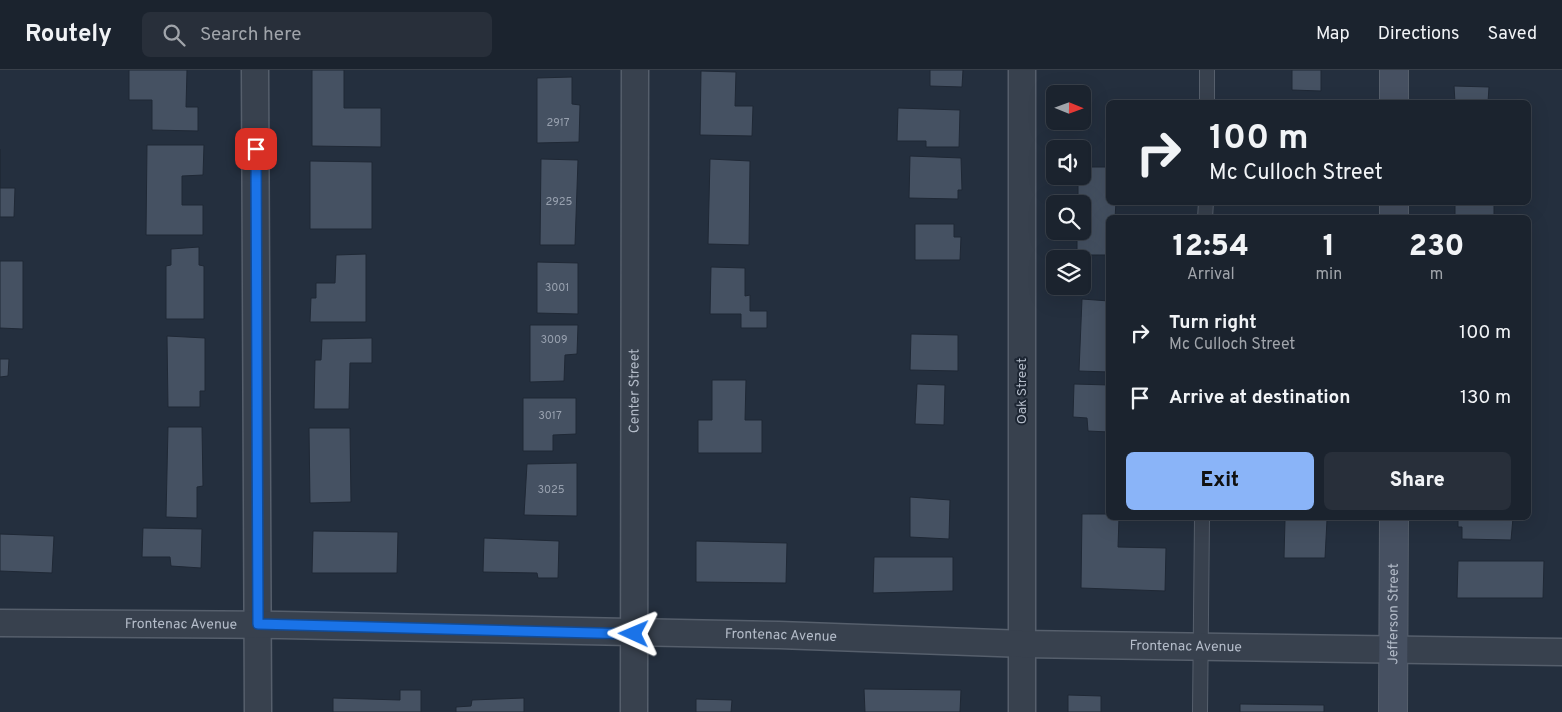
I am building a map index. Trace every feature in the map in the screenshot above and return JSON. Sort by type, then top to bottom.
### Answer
[{"type":"street","points":[[256,70],[258,712]]},
{"type":"street","name":"Center Street","points":[[634,712],[635,70]]},
{"type":"street","name":"Oak Street","points":[[1022,70],[1022,712]]},
{"type":"street","points":[[1394,70],[1394,100]]},
{"type":"street","name":"Jefferson Street","points":[[1393,712],[1394,520]]},
{"type":"street","name":"Frontenac Avenue","points":[[0,623],[258,624],[634,634],[780,635],[1022,644],[1394,648],[1562,652]]},
{"type":"lane","points":[[1207,70],[1207,100]]},
{"type":"lane","points":[[1200,712],[1202,520]]},
{"type":"building","points":[[129,70],[187,70],[186,107],[198,107],[198,131],[152,130],[152,100],[129,100]]},
{"type":"building","points":[[312,70],[344,70],[344,108],[381,108],[381,147],[312,146]]},
{"type":"building","points":[[930,70],[963,70],[962,87],[930,86]]},
{"type":"building","points":[[1292,70],[1321,70],[1321,91],[1292,90]]},
{"type":"building","points":[[701,71],[736,72],[735,106],[753,106],[752,136],[700,135]]},
{"type":"building","points":[[572,77],[572,104],[580,105],[579,142],[537,143],[537,78]]},
{"type":"building","points":[[1454,86],[1489,87],[1488,100],[1455,100]]},
{"type":"building","points":[[898,108],[960,110],[959,147],[926,147],[926,141],[897,141]]},
{"type":"building","points":[[147,145],[204,145],[203,175],[182,176],[182,205],[203,205],[203,235],[146,235]]},
{"type":"building","points":[[910,156],[961,158],[962,190],[958,190],[958,199],[909,198]]},
{"type":"building","points":[[541,159],[578,160],[575,245],[540,245]]},
{"type":"building","points":[[710,159],[750,161],[749,245],[708,244]]},
{"type":"building","points":[[310,161],[372,162],[372,229],[310,229]]},
{"type":"building","points":[[1091,167],[1106,167],[1106,205],[1116,205],[1115,215],[1106,215],[1106,255],[1091,255],[1091,250],[1077,250],[1077,240],[1091,240],[1091,195],[1078,195],[1078,185],[1091,185]]},
{"type":"building","points":[[0,188],[15,188],[14,217],[0,217]]},
{"type":"building","points":[[1455,205],[1494,205],[1494,215],[1455,215]]},
{"type":"building","points":[[915,224],[954,224],[954,237],[961,237],[960,260],[915,260]]},
{"type":"building","points":[[199,247],[199,265],[204,266],[204,319],[166,319],[166,266],[171,265],[171,249]]},
{"type":"building","points":[[366,254],[366,322],[310,322],[311,298],[316,298],[316,283],[335,283],[336,255]]},
{"type":"building","points":[[0,261],[23,261],[23,329],[0,328]]},
{"type":"building","points":[[537,262],[578,263],[578,314],[537,313]]},
{"type":"building","points":[[711,267],[745,268],[745,296],[750,295],[750,311],[767,311],[767,328],[741,328],[741,314],[710,314]]},
{"type":"building","points":[[1082,299],[1106,301],[1106,372],[1079,371]]},
{"type":"building","points":[[530,325],[578,325],[577,354],[565,355],[564,381],[530,382]]},
{"type":"building","points":[[911,334],[958,335],[958,371],[910,370]]},
{"type":"building","points":[[167,336],[205,338],[205,391],[200,391],[200,407],[168,407]]},
{"type":"building","points":[[372,338],[372,363],[350,363],[349,409],[314,409],[315,360],[321,360],[322,339]]},
{"type":"building","points":[[0,359],[9,359],[8,376],[0,377]]},
{"type":"building","points":[[712,380],[746,380],[745,420],[762,420],[762,453],[698,453],[698,420],[712,420]]},
{"type":"building","points":[[917,384],[945,385],[944,425],[915,424]]},
{"type":"building","points":[[1074,384],[1106,385],[1106,432],[1088,431],[1087,418],[1073,417]]},
{"type":"building","points":[[523,398],[576,398],[576,434],[553,435],[553,451],[523,451]]},
{"type":"building","points":[[168,427],[202,427],[203,486],[197,487],[197,518],[166,517]]},
{"type":"building","points":[[309,428],[350,428],[351,502],[310,503]]},
{"type":"building","points":[[577,463],[577,516],[524,515],[527,464]]},
{"type":"building","points":[[910,497],[950,500],[949,539],[910,537]]},
{"type":"building","points":[[1082,514],[1106,514],[1106,520],[1119,520],[1118,547],[1166,548],[1165,591],[1081,588]]},
{"type":"building","points":[[1285,520],[1327,520],[1325,558],[1284,558]]},
{"type":"building","points":[[1458,520],[1513,520],[1511,540],[1462,539],[1462,527],[1458,527]]},
{"type":"building","points":[[143,528],[202,529],[201,568],[171,566],[170,557],[142,557]]},
{"type":"building","points":[[313,531],[398,532],[397,573],[312,573]]},
{"type":"building","points":[[0,534],[54,536],[52,573],[0,571]]},
{"type":"building","points":[[484,538],[559,541],[558,578],[538,578],[537,573],[483,572]]},
{"type":"building","points":[[696,541],[787,543],[786,583],[696,582]]},
{"type":"building","points":[[874,557],[953,557],[953,591],[873,593]]},
{"type":"building","points":[[1458,561],[1544,561],[1543,598],[1457,598]]},
{"type":"building","points":[[864,689],[961,690],[960,712],[865,712]]},
{"type":"building","points":[[400,690],[421,690],[421,712],[333,712],[333,698],[400,700]]},
{"type":"building","points":[[1068,695],[1101,696],[1101,712],[1068,712]]},
{"type":"building","points":[[524,698],[524,712],[456,712],[456,707],[471,706],[472,700]]},
{"type":"building","points":[[696,699],[732,700],[731,712],[696,712]]},
{"type":"building","points":[[1240,704],[1324,705],[1324,712],[1240,712]]},
{"type":"route","points":[[256,149],[258,624],[634,634]]}]
